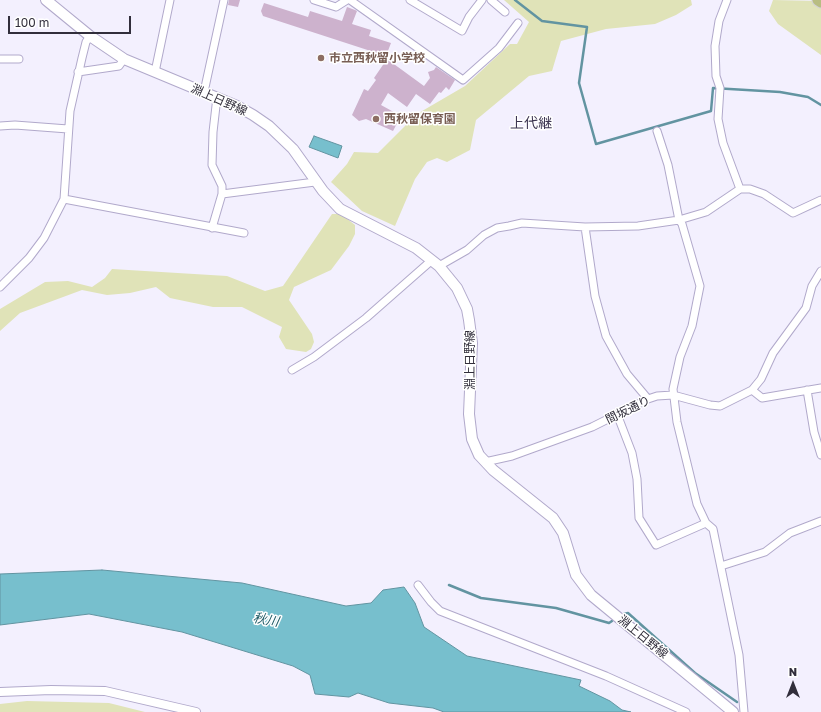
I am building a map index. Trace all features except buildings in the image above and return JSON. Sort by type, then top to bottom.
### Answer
[{"type":"main road","name":"淵上日野線","points":[[48,1],[90,36],[124,59],[245,110],[268,126],[293,149],[315,182],[340,209],[416,248],[436,263],[457,288],[467,309],[472,343],[469,424],[476,447],[485,462],[553,518],[563,533],[576,575],[591,595],[733,712]]},
{"type":"street","points":[[155,72],[170,0]]},
{"type":"street","points":[[204,92],[224,0]]},
{"type":"street","points":[[314,0],[336,7],[348,0],[463,80],[499,48],[518,24]]},
{"type":"street","points":[[410,0],[462,31],[469,17],[482,0]]},
{"type":"street","points":[[491,0],[505,12]]},
{"type":"street","points":[[728,0],[719,21],[715,46],[716,76],[720,88],[718,119],[723,143],[740,189]]},
{"type":"street","points":[[0,287],[29,258],[44,238],[64,199],[68,129],[78,72],[86,42],[90,36]]},
{"type":"street","points":[[0,59],[19,59]]},
{"type":"street","points":[[78,72],[119,66],[124,59]]},
{"type":"street","points":[[212,228],[222,194],[222,186],[212,165],[213,132],[217,97]]},
{"type":"street","points":[[0,126],[15,124],[68,129]]},
{"type":"street","points":[[657,131],[668,166],[679,220],[682,224],[700,286],[692,326],[680,357],[673,395],[680,442],[698,504],[706,523],[713,529],[740,655],[744,712]]},
{"type":"street","points":[[222,194],[315,182]]},
{"type":"street","points":[[292,370],[314,357],[436,263],[467,250],[484,235],[497,228],[522,223],[585,227],[638,226],[679,220],[706,212],[740,189],[750,189],[764,194],[794,213],[821,200]]},
{"type":"street","points":[[64,199],[244,233]]},
{"type":"street","points":[[585,227],[595,296],[606,336],[627,374],[648,399]]},
{"type":"street","name":"間坂通り","points":[[485,462],[512,456],[592,427],[648,399],[673,395],[710,406],[720,406],[752,390],[761,379],[773,352],[806,308],[812,286],[821,271]]},
{"type":"street","points":[[752,390],[762,398],[821,388]]},
{"type":"street","points":[[807,390],[814,432],[821,455]]},
{"type":"street","points":[[617,414],[632,453],[637,479],[639,518],[656,545],[706,523]]},
{"type":"street","points":[[721,566],[765,552],[790,533],[821,521]]},
{"type":"street","points":[[418,585],[440,611],[606,676],[686,712]]},
{"type":"street","points":[[0,692],[51,690],[105,691],[196,712]]},
{"type":"green space","points":[[504,0],[691,0],[692,5],[676,15],[655,24],[606,29],[561,41],[552,71],[529,76],[476,120],[470,150],[447,162],[437,158],[427,162],[415,179],[395,226],[362,211],[331,182],[347,164],[354,152],[378,153],[417,114],[465,86],[510,44],[517,44],[529,22]]},
{"type":"green space","points":[[773,0],[821,1],[821,55],[778,24],[769,11]]},
{"type":"green space","points":[[332,214],[341,214],[355,225],[355,234],[349,246],[331,270],[294,287],[289,300],[312,334],[314,342],[311,349],[306,352],[286,349],[279,337],[282,327],[242,307],[213,307],[170,298],[156,287],[130,293],[107,295],[82,290],[20,313],[0,331],[0,309],[45,282],[68,281],[92,287],[105,278],[112,269],[227,276],[265,291],[283,286]]},
{"type":"green space","points":[[27,701],[109,703],[145,712],[0,712],[0,704]]},
{"type":"water","points":[[314,136],[342,146],[338,158],[309,147]]},
{"type":"water","name":"秋川","points":[[102,570],[242,583],[346,606],[371,603],[383,590],[404,587],[415,603],[424,627],[467,656],[581,680],[579,686],[610,701],[622,710],[631,712],[444,712],[433,708],[389,703],[358,693],[349,697],[315,694],[310,675],[293,666],[182,632],[89,614],[0,625],[0,574]]},
{"type":"waterway","points":[[515,0],[542,21],[587,27],[579,83],[596,144],[711,111],[713,88],[780,92],[808,97],[821,105]]},
{"type":"waterway","points":[[449,585],[481,598],[556,608],[609,623],[612,621]]},
{"type":"waterway","points":[[624,614],[628,613],[695,673],[737,702]]},
{"type":"place","name":"市立西秋留小学校","points":[[321,58]]},
{"type":"place","name":"西秋留保育園","points":[[376,119]]},
{"type":"district","name":"上代継","points":[[531,124]]}]
